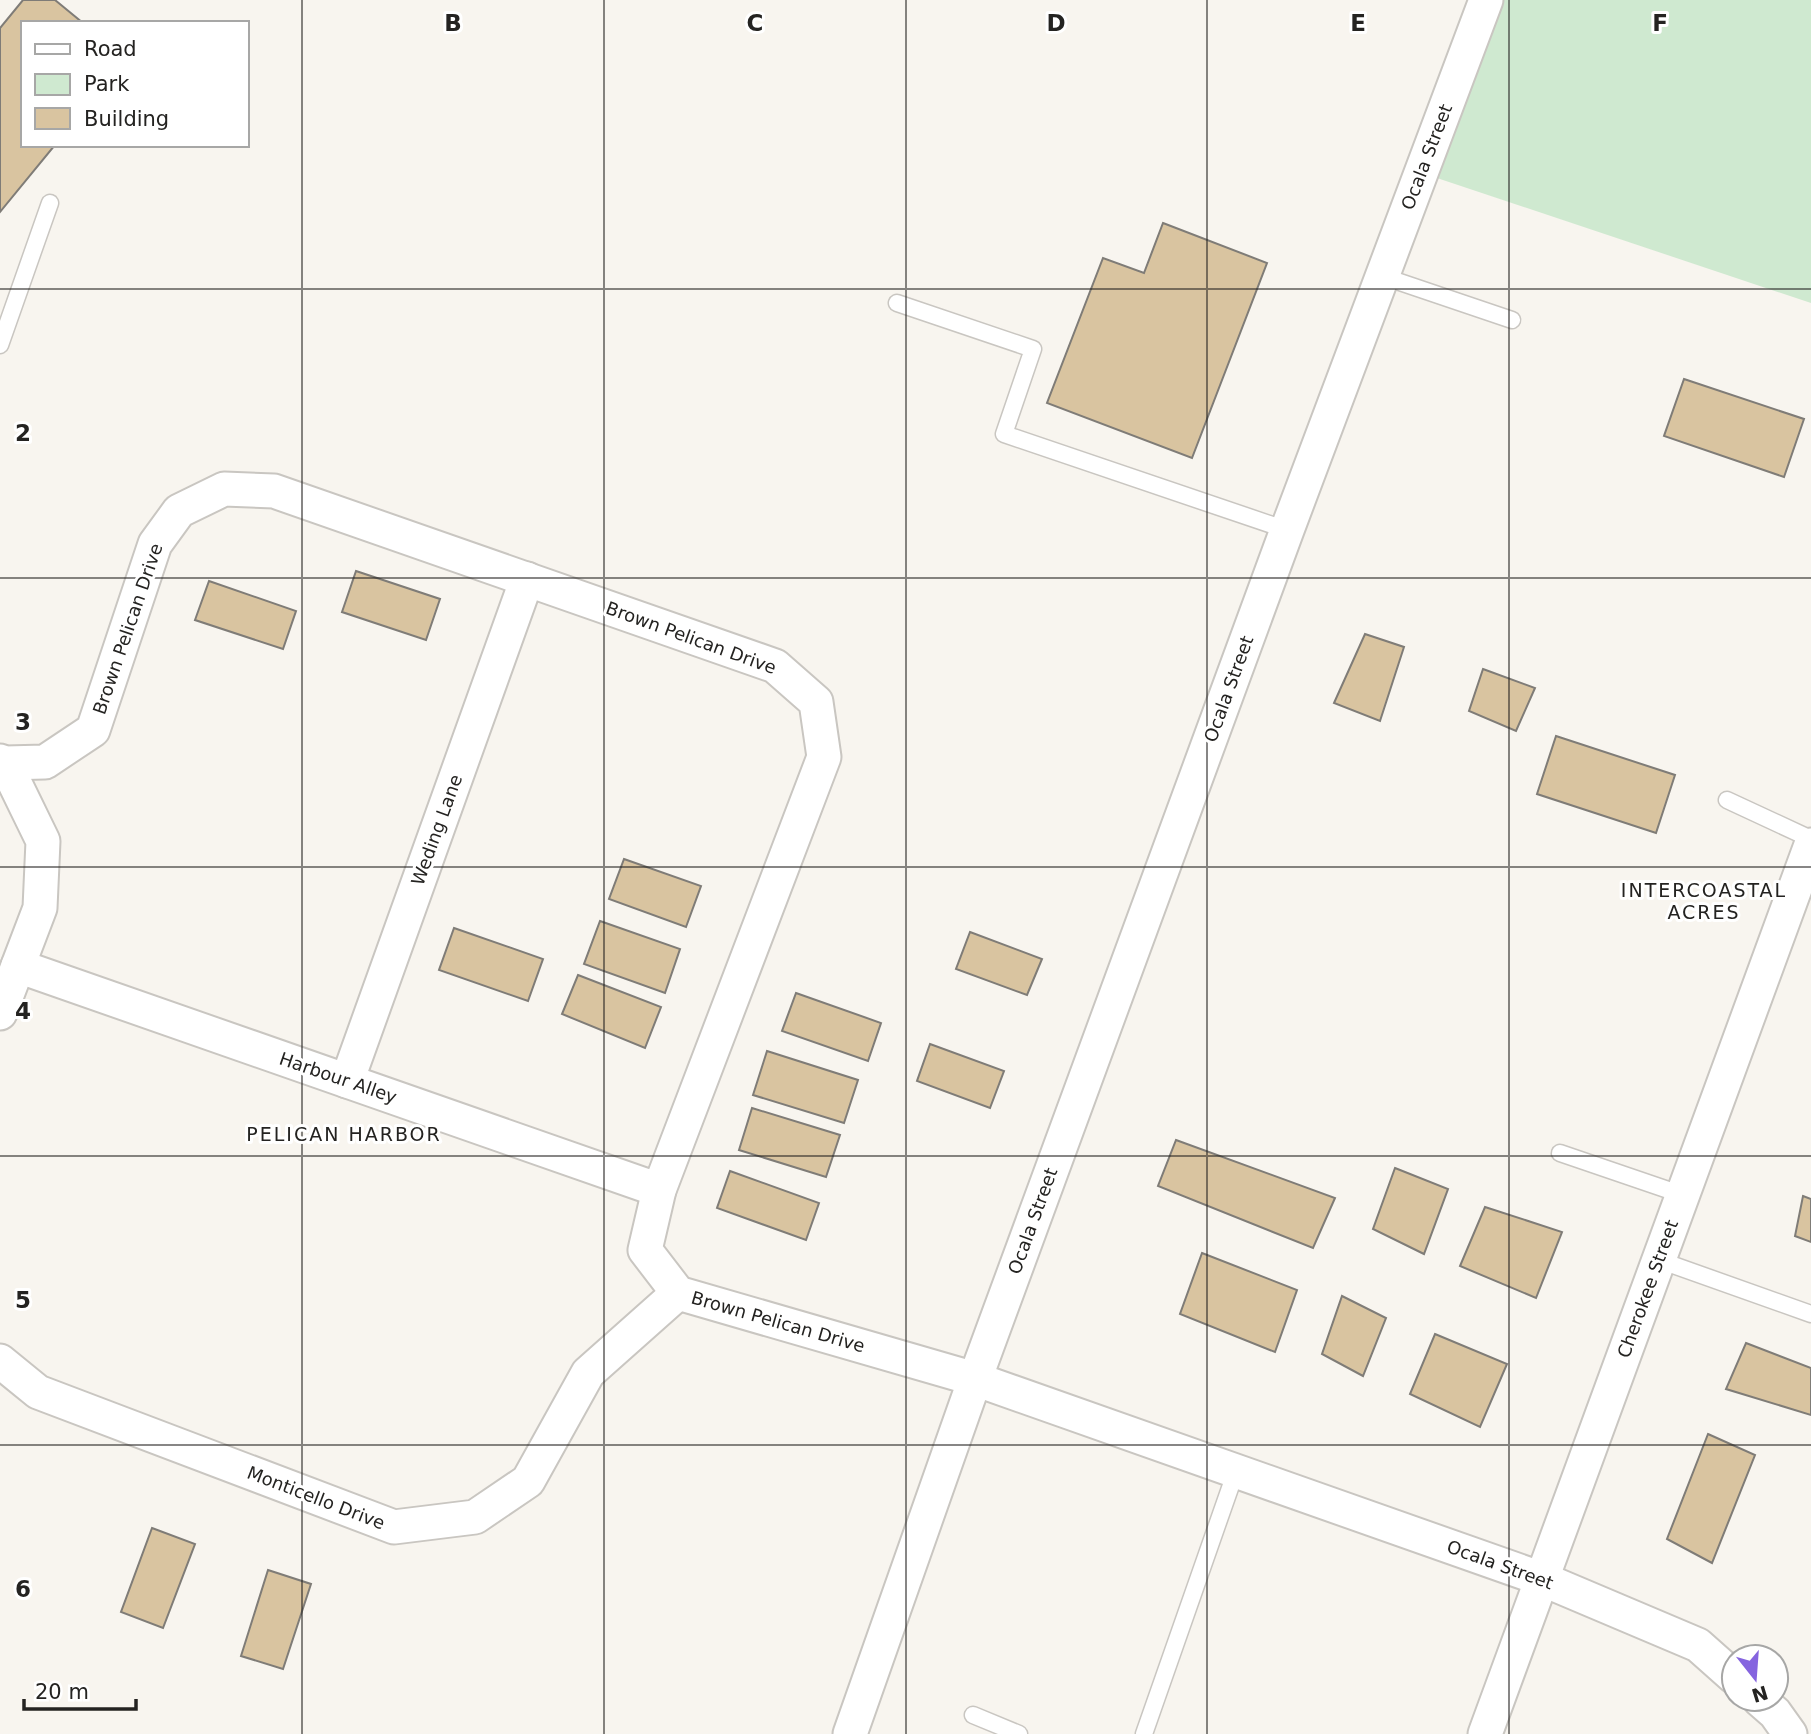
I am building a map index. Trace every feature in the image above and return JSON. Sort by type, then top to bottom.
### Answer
[{"type":"street","name":"Ocala Street","points":[[850,1734],[975,1379],[1287,530],[1486,0]]},
{"type":"street","name":"Brown Pelican Drive","points":[[2,762],[45,762],[93,730],[155,544],[179,511],[225,489],[274,491],[775,666],[816,702],[824,757],[659,1191],[645,1250],[678,1293],[975,1379]]},
{"type":"street","name":"Weding Lane","points":[[347,1081],[527,579]]},
{"type":"street","points":[[0,1013],[40,908],[43,841],[2,762]]},
{"type":"street","name":"Cherokee Street","points":[[1485,1734],[1811,845]]},
{"type":"street","name":"Harbour Alley","points":[[18,966],[659,1191]]},
{"type":"street","name":"Monticello Drive","points":[[0,1361],[38,1392],[394,1527],[475,1517],[528,1481],[588,1373],[678,1293]]},
{"type":"street","name":"Ocala Street","points":[[975,1379],[1542,1579],[1698,1645],[1720,1665]]},
{"type":"street","points":[[1774,1713],[1790,1734]]},
{"type":"lane","points":[[0,345],[50,203]]},
{"type":"lane","points":[[1382,275],[1512,320]]},
{"type":"lane","points":[[897,303],[1033,349],[1003,434],[1287,530]]},
{"type":"lane","points":[[1727,800],[1811,839]]},
{"type":"lane","points":[[1560,1153],[1683,1195]]},
{"type":"lane","points":[[1659,1260],[1811,1314]]},
{"type":"lane","points":[[1144,1734],[1236,1471]]},
{"type":"lane","points":[[973,1715],[1019,1734]]},
{"type":"green space","points":[[1493,0],[1811,0],[1811,303],[1431,176]]},
{"type":"building","points":[[23,0],[55,0],[81,21],[21,21],[21,147],[53,147],[0,212],[0,28]]},
{"type":"building","points":[[1163,223],[1267,263],[1192,458],[1047,403],[1103,258],[1144,273]]},
{"type":"building","points":[[1684,379],[1804,419],[1784,477],[1664,436]]},
{"type":"building","points":[[356,571],[440,599],[426,640],[342,612]]},
{"type":"building","points":[[209,581],[296,611],[283,649],[195,620]]},
{"type":"building","points":[[1365,634],[1404,647],[1380,721],[1334,703]]},
{"type":"building","points":[[1483,669],[1535,688],[1516,731],[1469,711]]},
{"type":"building","points":[[1556,736],[1675,775],[1656,833],[1537,794]]},
{"type":"building","points":[[624,859],[701,886],[686,927],[609,899]]},
{"type":"building","points":[[600,921],[680,949],[665,993],[584,964]]},
{"type":"building","points":[[454,928],[543,959],[528,1001],[439,970]]},
{"type":"building","points":[[970,932],[1042,959],[1027,995],[956,969]]},
{"type":"building","points":[[578,975],[661,1007],[645,1048],[562,1014]]},
{"type":"building","points":[[796,993],[881,1023],[868,1061],[782,1031]]},
{"type":"building","points":[[930,1044],[1004,1071],[990,1108],[917,1081]]},
{"type":"building","points":[[767,1051],[858,1080],[844,1123],[753,1095]]},
{"type":"building","points":[[752,1108],[840,1135],[826,1177],[739,1150]]},
{"type":"building","points":[[1176,1140],[1335,1198],[1313,1248],[1158,1186]]},
{"type":"building","points":[[1395,1168],[1448,1189],[1424,1254],[1373,1229]]},
{"type":"building","points":[[730,1171],[819,1203],[806,1240],[717,1208]]},
{"type":"building","points":[[1803,1196],[1811,1199],[1811,1242],[1795,1236]]},
{"type":"building","points":[[1485,1207],[1562,1232],[1536,1298],[1460,1266]]},
{"type":"building","points":[[1202,1253],[1297,1290],[1275,1352],[1180,1314]]},
{"type":"building","points":[[1342,1296],[1386,1318],[1363,1376],[1322,1354]]},
{"type":"building","points":[[1435,1334],[1507,1364],[1480,1427],[1410,1394]]},
{"type":"building","points":[[1746,1343],[1811,1368],[1811,1415],[1726,1389]]},
{"type":"building","points":[[1708,1434],[1755,1455],[1712,1563],[1667,1539]]},
{"type":"building","points":[[152,1528],[195,1544],[163,1628],[121,1612]]},
{"type":"building","points":[[268,1570],[311,1584],[283,1669],[241,1656]]},
{"type":"district","name":"INTERCOASTAL ACRES","points":[[1704,901]]},
{"type":"district","name":"PELICAN HARBOR","points":[[344,1134]]}]
